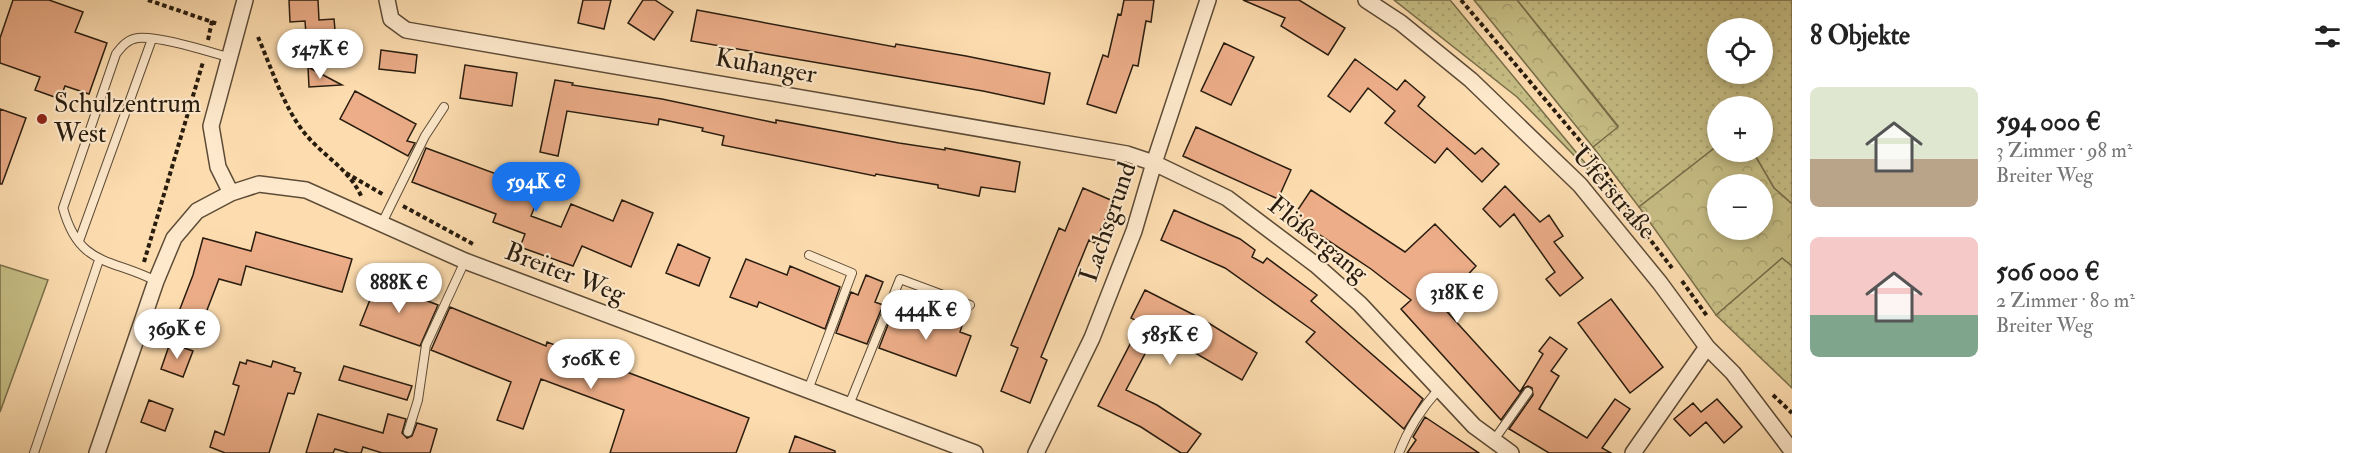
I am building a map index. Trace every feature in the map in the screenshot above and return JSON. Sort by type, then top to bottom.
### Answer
[{"type":"street","points":[[231,193],[218,167],[211,126],[245,0]]},
{"type":"street","name":"Kuhanger","points":[[387,0],[391,19],[406,30],[1127,154],[1154,163]]},
{"type":"street","name":"Lachsgrund","points":[[1036,453],[1096,327],[1134,231],[1208,0]]},
{"type":"street","name":"Uferstraße","points":[[1366,0],[1401,23],[1471,80],[1580,185],[1660,283],[1707,347],[1733,373],[1792,451]]},
{"type":"street","name":"Flößergang","points":[[1154,163],[1227,198],[1316,265],[1360,304],[1474,426],[1511,453]]},
{"type":"street","name":"Breiter Weg","points":[[97,453],[156,282],[174,238],[197,211],[231,193],[260,184],[306,190],[465,261],[975,453]]},
{"type":"street","points":[[1633,453],[1707,347]]},
{"type":"lane","points":[[156,282],[141,273],[99,260],[68,227],[63,208],[116,54],[124,43],[138,38],[152,39],[228,57]]},
{"type":"lane","points":[[79,241],[152,39]]},
{"type":"lane","points":[[375,220],[392,201],[425,136],[444,107]]},
{"type":"lane","points":[[808,390],[852,273],[809,255]]},
{"type":"lane","points":[[34,453],[99,260]]},
{"type":"lane","points":[[408,432],[418,400],[426,345],[465,261]]},
{"type":"lane","points":[[849,405],[900,279],[970,305]]},
{"type":"lane","points":[[1399,453],[1423,407],[1439,389]]},
{"type":"lane","points":[[1494,440],[1527,392]]},
{"type":"path","points":[[148,0],[218,24]]},
{"type":"path","points":[[1461,0],[1602,168],[1632,216],[1674,271]]},
{"type":"path","points":[[258,37],[282,95],[306,135],[346,172],[392,201],[474,245]]},
{"type":"path","points":[[141,273],[206,51]]},
{"type":"path","points":[[346,172],[375,220]]},
{"type":"path","points":[[1681,280],[1708,317]]},
{"type":"green space","points":[[1394,0],[1450,0],[1605,187],[1517,97]]},
{"type":"green space","points":[[1474,0],[1517,0],[1618,127],[1593,147]]},
{"type":"green space","points":[[1517,0],[1792,0],[1792,204],[1774,188],[1773,174],[1766,174],[1759,162],[1773,162],[1773,96],[1707,96],[1707,154],[1639,207],[1593,147],[1618,126]]},
{"type":"green space","points":[[1707,154],[1707,162],[1759,162],[1766,174],[1707,174],[1707,240],[1773,240],[1773,186],[1792,204],[1792,266],[1782,258],[1716,315],[1639,207]]},
{"type":"green space","points":[[1783,257],[1792,266],[1792,388],[1716,315]]},
{"type":"green space","points":[[0,265],[48,280],[0,412]]},
{"type":"building","points":[[13,0],[49,0],[83,12],[75,32],[107,43],[89,94],[65,86],[60,99],[35,90],[40,77],[0,63],[0,38]]},
{"type":"building","points":[[289,0],[318,0],[319,20],[334,19],[338,63],[308,60],[305,21],[290,22]]},
{"type":"building","points":[[583,0],[611,0],[604,29],[578,23]]},
{"type":"building","points":[[643,0],[655,0],[673,12],[654,40],[628,23]]},
{"type":"building","points":[[1124,0],[1154,0],[1151,22],[1146,21],[1138,66],[1133,65],[1116,113],[1087,104],[1103,55],[1108,57],[1118,14],[1121,15]]},
{"type":"building","points":[[1243,0],[1299,0],[1345,28],[1328,55],[1281,26],[1285,18]]},
{"type":"building","points":[[697,10],[895,47],[896,44],[966,56],[1050,73],[1044,104],[983,91],[691,41]]},
{"type":"building","points":[[1224,43],[1254,57],[1231,105],[1201,91]]},
{"type":"building","points":[[381,50],[417,55],[415,73],[379,69]]},
{"type":"building","points":[[1355,59],[1397,90],[1405,80],[1425,97],[1418,106],[1475,154],[1482,148],[1499,164],[1482,182],[1447,148],[1435,163],[1385,123],[1395,111],[1368,88],[1350,112],[1328,96]]},
{"type":"building","points":[[465,65],[517,73],[512,106],[460,98]]},
{"type":"building","points":[[308,67],[342,85],[309,87]]},
{"type":"building","points":[[555,80],[776,123],[776,120],[899,143],[945,150],[945,148],[1020,162],[1015,192],[981,187],[979,196],[938,188],[938,185],[876,174],[875,176],[722,145],[724,136],[702,131],[703,128],[659,119],[658,125],[567,111],[558,156],[540,152]]},
{"type":"building","points":[[355,91],[416,124],[407,141],[415,143],[408,156],[340,119]]},
{"type":"building","points":[[0,109],[26,118],[2,184],[0,184]]},
{"type":"building","points":[[1196,127],[1291,170],[1278,199],[1183,156]]},
{"type":"building","points":[[426,148],[510,179],[508,184],[539,196],[531,216],[561,227],[571,204],[613,221],[622,200],[653,213],[631,267],[582,246],[573,266],[520,247],[525,234],[493,222],[496,214],[412,182]]},
{"type":"building","points":[[1505,186],[1540,222],[1549,215],[1563,236],[1554,242],[1583,278],[1560,296],[1546,279],[1555,272],[1514,214],[1500,227],[1483,209]]},
{"type":"building","points":[[1083,188],[1113,201],[1095,243],[1089,240],[1041,357],[1047,360],[1030,403],[1001,391],[1018,348],[1011,345],[1059,228],[1065,231]]},
{"type":"building","points":[[1311,190],[1405,252],[1435,224],[1476,266],[1440,304],[1520,392],[1543,354],[1539,351],[1550,337],[1567,349],[1551,371],[1559,376],[1539,409],[1587,438],[1615,399],[1630,409],[1602,448],[1611,453],[1549,453],[1509,429],[1533,395],[1532,388],[1528,386],[1524,388],[1501,420],[1401,309],[1411,300],[1371,269],[1293,217]]},
{"type":"building","points":[[1174,210],[1240,239],[1255,250],[1252,257],[1263,263],[1267,258],[1317,295],[1311,301],[1423,399],[1404,429],[1306,342],[1315,332],[1225,268],[1161,240]]},
{"type":"building","points":[[256,232],[352,259],[342,292],[246,266],[241,285],[219,279],[202,323],[178,314],[193,275],[203,238],[251,251]]},
{"type":"building","points":[[678,244],[710,258],[699,286],[666,273]]},
{"type":"building","points":[[746,259],[787,275],[790,266],[840,287],[825,329],[759,302],[757,307],[730,297]]},
{"type":"building","points":[[866,275],[883,282],[875,302],[883,305],[867,344],[836,333],[851,292],[858,295]]},
{"type":"building","points":[[377,282],[438,305],[420,346],[360,325]]},
{"type":"building","points":[[1145,290],[1202,319],[1257,353],[1242,380],[1157,331],[1126,390],[1157,405],[1201,434],[1187,453],[1181,453],[1141,427],[1098,406],[1141,323],[1131,318]]},
{"type":"building","points":[[1611,299],[1663,367],[1630,393],[1578,323]]},
{"type":"building","points":[[450,307],[546,346],[547,342],[749,418],[736,453],[610,453],[624,410],[541,379],[523,429],[497,420],[511,382],[431,350]]},
{"type":"building","points":[[894,309],[925,320],[928,313],[962,326],[960,332],[971,336],[956,376],[879,348]]},
{"type":"building","points":[[170,343],[193,351],[183,377],[161,369]]},
{"type":"building","points":[[247,360],[271,367],[273,361],[295,368],[294,371],[301,373],[294,394],[288,393],[269,453],[225,453],[210,447],[215,431],[224,435],[239,386],[233,384],[240,362],[246,364]]},
{"type":"building","points":[[344,366],[412,386],[407,400],[339,380]]},
{"type":"building","points":[[1717,399],[1742,427],[1724,443],[1706,422],[1690,436],[1674,419],[1693,403],[1701,412]]},
{"type":"building","points":[[149,400],[173,409],[165,431],[141,422]]},
{"type":"building","points":[[318,414],[383,433],[388,414],[406,419],[402,433],[407,438],[412,436],[417,423],[437,429],[430,453],[382,453],[363,447],[361,453],[349,453],[335,449],[333,453],[306,453]]},
{"type":"building","points":[[1425,417],[1479,453],[1407,453],[1416,440],[1413,437]]},
{"type":"building","points":[[795,436],[835,451],[835,453],[789,453]]},
{"type":"place","name":"Schulzentrum West","points":[[42,119]]}]
